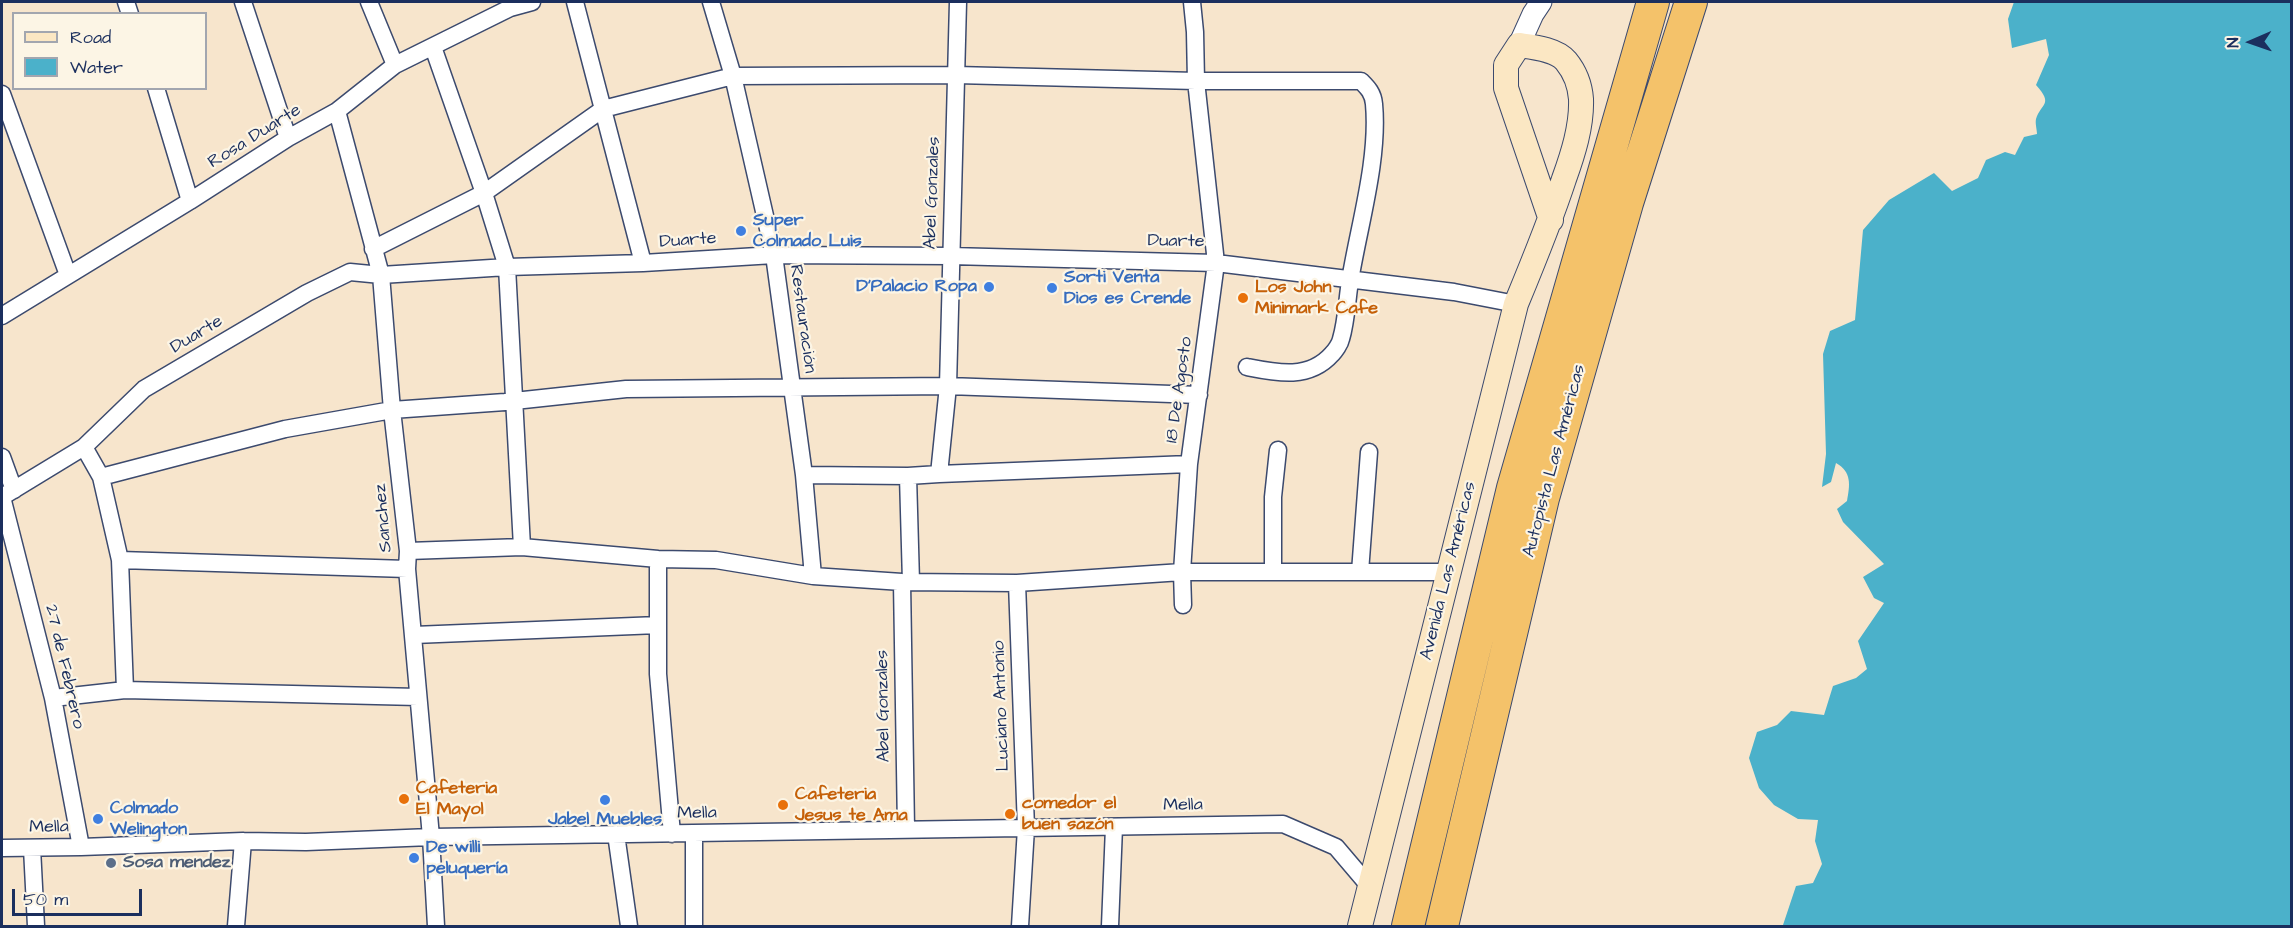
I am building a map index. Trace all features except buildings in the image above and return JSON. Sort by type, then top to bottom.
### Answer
[{"type":"highway","name":"Autopista Las Américas","points":[[1408,927],[1513,488],[1653,2]]},
{"type":"highway","name":"Autopista Las Américas","points":[[1442,927],[1543,498],[1627,203],[1691,2]]},
{"type":"main road","points":[[1519,45],[1506,65],[1506,88],[1551,220]]},
{"type":"main road","name":"Avenida Las Américas","points":[[1360,927],[1516,304],[1551,220],[1572,155],[1580,119],[1581,98],[1578,80],[1565,59],[1540,48],[1519,45]]},
{"type":"street","points":[[243,2],[288,138]]},
{"type":"street","points":[[369,2],[395,65]]},
{"type":"street","name":"Rosa Duarte","points":[[2,316],[288,138],[337,111],[395,65],[509,5],[532,2]]},
{"type":"street","points":[[576,2],[643,263]]},
{"type":"street","name":"Restauración","points":[[711,2],[733,76],[774,255],[804,476],[813,576]]},
{"type":"street","name":"Abel Gonzales","points":[[939,474],[948,386],[958,2]]},
{"type":"street","name":"18 De Agosto","points":[[1183,604],[1182,572],[1190,464],[1216,263],[1196,81],[1192,2]]},
{"type":"street","points":[[1519,45],[1541,2]]},
{"type":"street","points":[[433,47],[507,267],[522,547]]},
{"type":"street","points":[[373,249],[484,193],[603,109],[733,76],[956,75],[1196,81],[1361,81],[1371,91],[1374,102],[1374,148],[1341,340],[1332,354],[1317,368],[1298,373],[1281,374],[1247,367]]},
{"type":"street","points":[[157,90],[190,201]]},
{"type":"street","points":[[2,94],[68,275]]},
{"type":"street","name":"Sanchez","points":[[337,111],[381,275],[392,410],[408,551],[407,569],[431,837],[436,927]]},
{"type":"street","name":"Duarte","points":[[8,493],[84,447],[144,389],[274,312],[350,272],[381,275],[774,255],[951,256],[1216,263],[1454,292],[1516,304]]},
{"type":"street","points":[[100,477],[285,429],[392,410],[515,401],[626,388],[948,386],[1199,395]]},
{"type":"street","points":[[84,447],[100,477],[120,560],[125,690]]},
{"type":"street","points":[[1273,572],[1274,497],[1278,450]]},
{"type":"street","points":[[1360,572],[1369,452]]},
{"type":"street","name":"27 de Febrero","points":[[2,457],[53,698],[81,847]]},
{"type":"street","points":[[804,476],[908,476],[1190,464]]},
{"type":"street","name":"Abel Gonzales","points":[[906,830],[908,476]]},
{"type":"street","points":[[408,551],[522,547],[658,559],[716,560],[813,576],[906,582],[1017,583],[1182,572],[1448,572]]},
{"type":"street","points":[[658,559],[658,675],[672,834]]},
{"type":"street","points":[[120,560],[407,569]]},
{"type":"street","name":"Luciano Antonio","points":[[1017,583],[1026,828],[1020,927]]},
{"type":"street","points":[[414,635],[658,625]]},
{"type":"street","points":[[53,698],[125,690],[418,697]]},
{"type":"street","name":"Mella","points":[[2,848],[431,837],[1282,824],[1336,847],[1370,886]]},
{"type":"street","points":[[1110,927],[1114,827]]},
{"type":"street","points":[[616,834],[629,927]]},
{"type":"street","points":[[694,834],[694,927]]},
{"type":"street","points":[[236,927],[243,841]]},
{"type":"street","points":[[32,848],[36,927]]},
{"type":"water","points":[[2014,2],[2291,2],[2291,926],[1778,926],[1783,925],[1796,886],[1813,883],[1822,864],[1815,841],[1818,820],[1798,819],[1774,805],[1759,788],[1749,758],[1757,732],[1777,725],[1791,711],[1824,715],[1833,686],[1856,678],[1867,669],[1858,641],[1884,603],[1874,598],[1863,577],[1884,564],[1843,522],[1837,509],[1847,501],[1849,479],[1845,470],[1836,463],[1831,482],[1822,487],[1826,454],[1823,354],[1830,331],[1855,320],[1863,230],[1889,200],[1934,173],[1952,191],[1978,178],[1986,160],[2005,152],[2015,155],[2024,137],[2037,134],[2036,119],[2045,100],[2036,85],[2049,55],[2046,39],[2012,48],[2008,19]]},
{"type":"place","name":"Super Colmado Luis","points":[[741,231]]},
{"type":"place","name":"D'Palacio Ropa","points":[[989,287]]},
{"type":"place","name":"Sorti Venta Dios es Crende","points":[[1052,288]]},
{"type":"place","name":"Los John Minimark Cafe","points":[[1243,298]]},
{"type":"place","name":"Cafeteria El Mayol","points":[[404,799]]},
{"type":"place","name":"Jabel Muebles","points":[[605,800]]},
{"type":"place","name":"Cafeteria Jesus te Ama","points":[[783,805]]},
{"type":"place","name":"comedor el buen sazón","points":[[1010,814]]},
{"type":"place","name":"Colmado Welington","points":[[98,819]]},
{"type":"place","name":"De willi peluquería","points":[[414,858]]},
{"type":"place","name":"Sosa mendez","points":[[111,863]]}]
